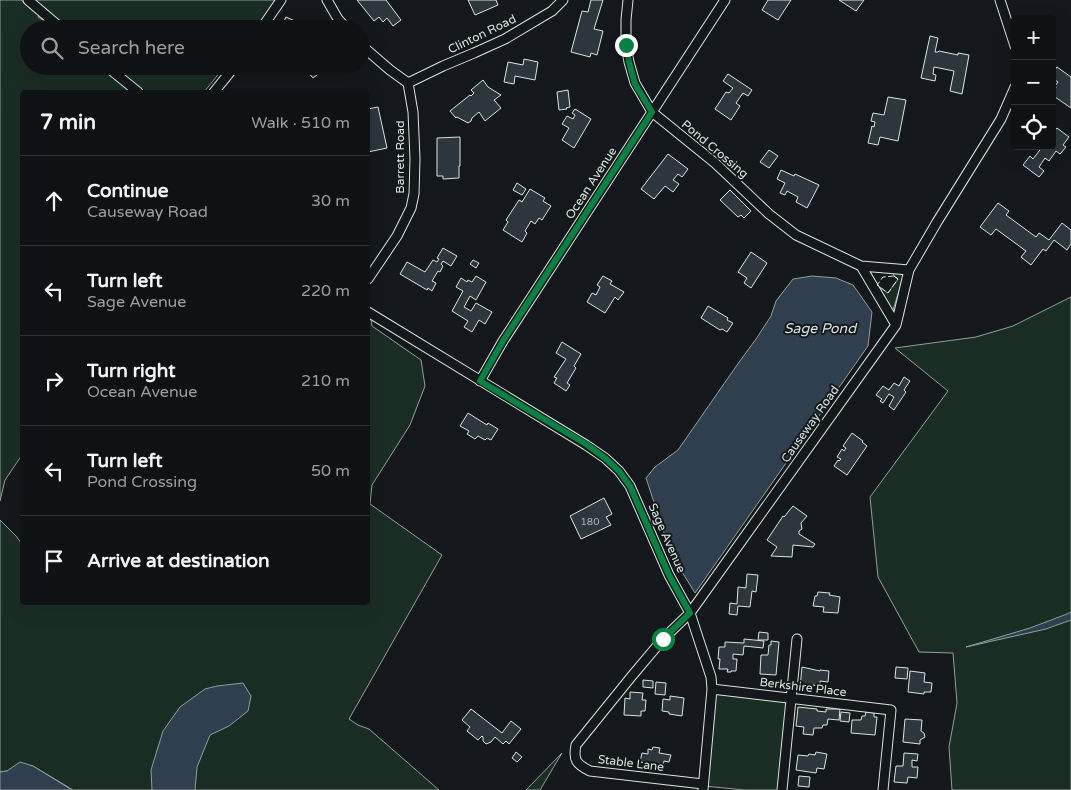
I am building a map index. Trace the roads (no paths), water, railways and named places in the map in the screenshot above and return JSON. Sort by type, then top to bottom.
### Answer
[{"type":"street","points":[[28,0],[51,20]]},
{"type":"street","points":[[267,20],[281,0]]},
{"type":"street","points":[[327,0],[339,20]]},
{"type":"street","name":"Clinton Road","points":[[408,83],[505,39],[552,10],[563,0]]},
{"type":"street","name":"Pond Crossing","points":[[628,0],[626,45],[629,62],[635,84],[652,112],[715,162],[769,214],[796,235],[861,266],[909,270]]},
{"type":"street","name":"Ocean Avenue","points":[[480,381],[503,341],[725,0]]},
{"type":"street","points":[[1000,0],[1011,34]]},
{"type":"street","points":[[370,53],[408,83]]},
{"type":"street","points":[[117,75],[136,90]]},
{"type":"street","points":[[216,90],[227,75]]},
{"type":"street","name":"Barrett Road","points":[[370,276],[396,236],[411,208],[414,194],[413,112],[408,83]]},
{"type":"street","name":"Causeway Road","points":[[576,745],[631,676],[663,639],[690,613],[896,325],[909,270],[1001,119],[1011,96]]},
{"type":"street","points":[[861,266],[896,325]]},
{"type":"street","name":"Sage Avenue","points":[[370,313],[586,444],[619,471],[630,486],[669,575],[690,613],[711,677],[712,689],[703,787]]},
{"type":"street","points":[[782,790],[797,639]]},
{"type":"street","name":"Berkshire Place","points":[[712,689],[891,710],[883,790]]},
{"type":"street","name":"Stable Lane","points":[[576,745],[575,758],[580,766],[590,771],[703,787]]},
{"type":"water","name":"Sage Pond","points":[[812,276],[836,278],[853,285],[872,312],[868,346],[695,593],[671,554],[646,478],[655,467],[678,450],[756,339],[771,316],[776,301],[793,279]]},
{"type":"water","points":[[1071,612],[1071,620],[1046,629],[966,647],[1030,628]]},
{"type":"water","points":[[243,683],[251,696],[248,711],[229,726],[210,735],[197,767],[195,790],[152,790],[151,770],[163,731],[180,707],[205,689]]},
{"type":"water","points":[[20,762],[33,766],[72,790],[0,790],[0,772],[7,771]]}]
